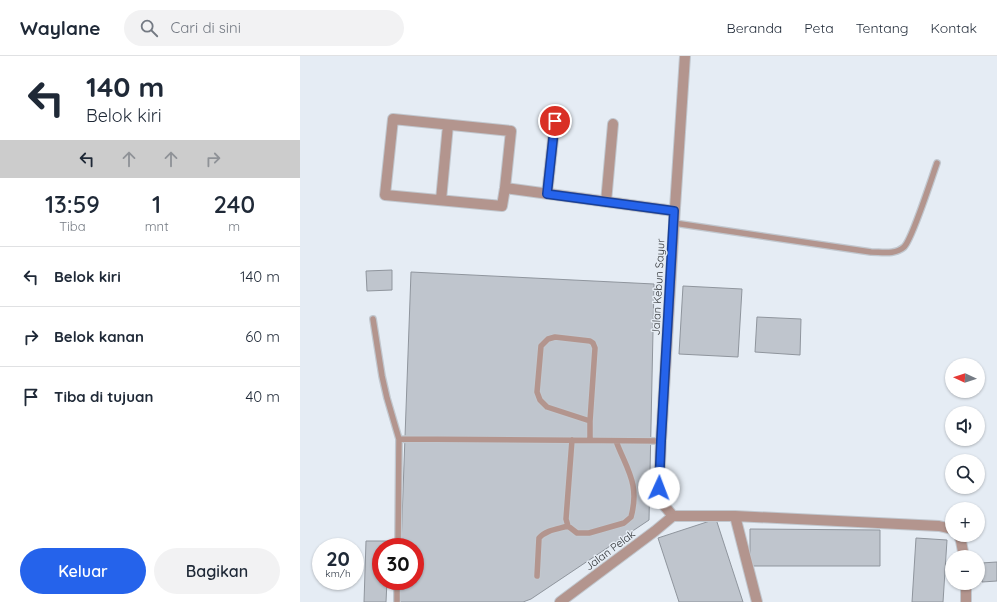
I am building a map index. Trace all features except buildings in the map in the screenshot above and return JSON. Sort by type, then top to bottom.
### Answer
[{"type":"street","name":"Jalan Kebun Sayur","points":[[673,516],[662,503],[659,488],[674,211],[685,56]]},
{"type":"street","points":[[393,119],[511,131],[506,188],[502,206],[385,195],[393,119]]},
{"type":"street","points":[[547,194],[555,121]]},
{"type":"street","points":[[606,202],[613,124]]},
{"type":"street","points":[[441,200],[448,125]]},
{"type":"street","points":[[506,188],[674,211]]},
{"type":"street","points":[[673,516],[735,516],[945,527]]},
{"type":"street","name":"Jalan Pelak","points":[[560,602],[673,516]]},
{"type":"street","points":[[735,516],[757,602]]},
{"type":"street","points":[[966,590],[966,602]]},
{"type":"lane","points":[[674,223],[871,252],[894,252],[905,247],[913,230],[937,163]]},
{"type":"lane","points":[[373,319],[382,376],[399,439],[398,538]]},
{"type":"lane","points":[[590,421],[547,406],[540,400],[537,392],[541,346],[548,339],[555,337],[590,341],[593,343],[595,348],[590,440]]},
{"type":"lane","points":[[399,439],[661,441]]},
{"type":"lane","points":[[572,440],[566,519],[568,526],[577,533],[589,533],[624,522],[631,516],[635,496],[634,484],[616,441]]},
{"type":"lane","points":[[537,576],[539,538],[542,534],[548,531],[568,526]]},
{"type":"lane","points":[[397,590],[397,602]]},
{"type":"route","points":[[555,121],[547,194],[674,211],[659,488]]}]
